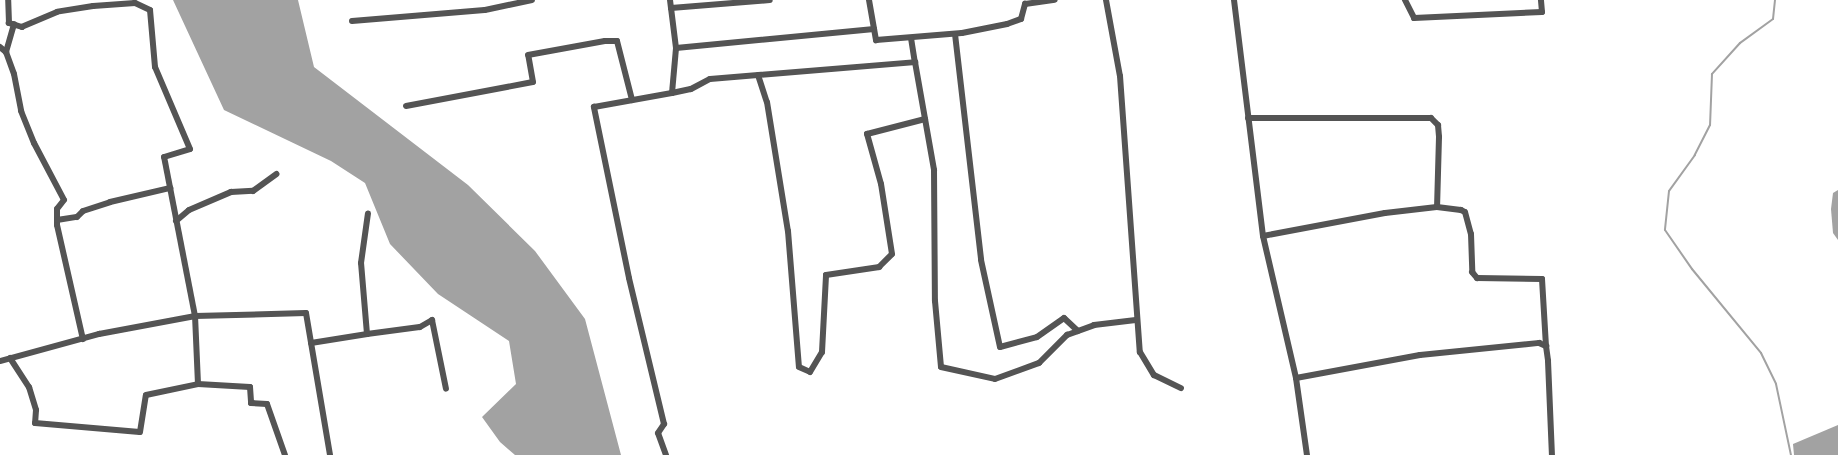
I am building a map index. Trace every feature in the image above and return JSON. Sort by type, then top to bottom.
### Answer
[{"type":"street","points":[[8,0],[9,23],[22,27],[57,12],[93,6],[134,3],[150,10],[155,67],[190,149],[164,157],[195,316],[198,384]]},
{"type":"street","points":[[352,21],[485,10],[532,0]]},
{"type":"street","points":[[670,0],[676,48],[672,92]]},
{"type":"street","points":[[671,8],[770,0]]},
{"type":"street","points":[[869,0],[876,40],[955,34],[1007,24],[1021,18],[1025,4],[1055,0]]},
{"type":"street","points":[[1106,0],[1120,76],[1134,248],[1136,320],[1140,352],[1154,375],[1181,388]]},
{"type":"street","points":[[1234,0],[1263,236],[1296,378],[1308,455]]},
{"type":"street","points":[[1405,0],[1414,18],[1542,12],[1541,0]]},
{"type":"street","points":[[14,24],[6,52],[21,111],[64,200],[57,209],[57,220],[83,339]]},
{"type":"street","points":[[676,48],[874,29]]},
{"type":"street","points":[[955,34],[981,260],[1000,347],[1037,337],[1064,318],[1078,330]]},
{"type":"street","points":[[911,38],[934,170],[935,301],[941,367],[995,379],[1038,363],[1067,335],[1078,330],[1094,324],[1136,320]]},
{"type":"street","points":[[406,106],[533,82],[528,55],[605,41],[617,41],[632,100]]},
{"type":"street","points":[[0,47],[6,52]]},
{"type":"street","points":[[666,455],[658,433],[664,424],[628,278],[594,107],[691,89],[710,78],[915,62]]},
{"type":"street","points":[[758,75],[767,102],[788,231],[799,367],[810,372],[822,352],[826,275],[879,267],[892,254],[881,184],[867,134],[925,119]]},
{"type":"street","points":[[1248,118],[1431,118],[1438,125],[1439,137],[1437,207]]},
{"type":"street","points":[[176,221],[189,210],[231,192],[253,191],[276,174]]},
{"type":"street","points":[[57,220],[77,217],[83,210],[110,202],[170,188]]},
{"type":"street","points":[[1263,236],[1338,219],[1437,207],[1465,212],[1471,234],[1472,272],[1476,278],[1542,279],[1552,455]]},
{"type":"street","points":[[366,334],[361,264],[368,213]]},
{"type":"street","points":[[0,361],[163,319],[195,316],[306,313],[330,455]]},
{"type":"street","points":[[311,343],[420,327],[432,320],[446,389]]},
{"type":"street","points":[[1296,378],[1420,355],[1528,344],[1546,346]]},
{"type":"street","points":[[10,358],[29,387],[36,410],[35,423],[140,432],[146,395],[198,384],[250,387],[251,403],[267,404],[285,455]]},
{"type":"shaded area","points":[[173,0],[298,0],[314,67],[468,185],[535,251],[585,319],[621,455],[515,455],[500,442],[482,417],[516,384],[509,341],[438,294],[390,244],[365,183],[331,161],[224,110]]},
{"type":"shaded area","points":[[1838,190],[1838,240],[1833,233],[1831,209],[1833,193]]},
{"type":"shaded area","points":[[1838,425],[1838,455],[1794,455],[1793,444]]},
{"type":"waterway","points":[[1775,0],[1773,19],[1740,43],[1712,74],[1710,125],[1695,155],[1669,191],[1665,230],[1692,269],[1761,353],[1776,384],[1791,455]]}]
